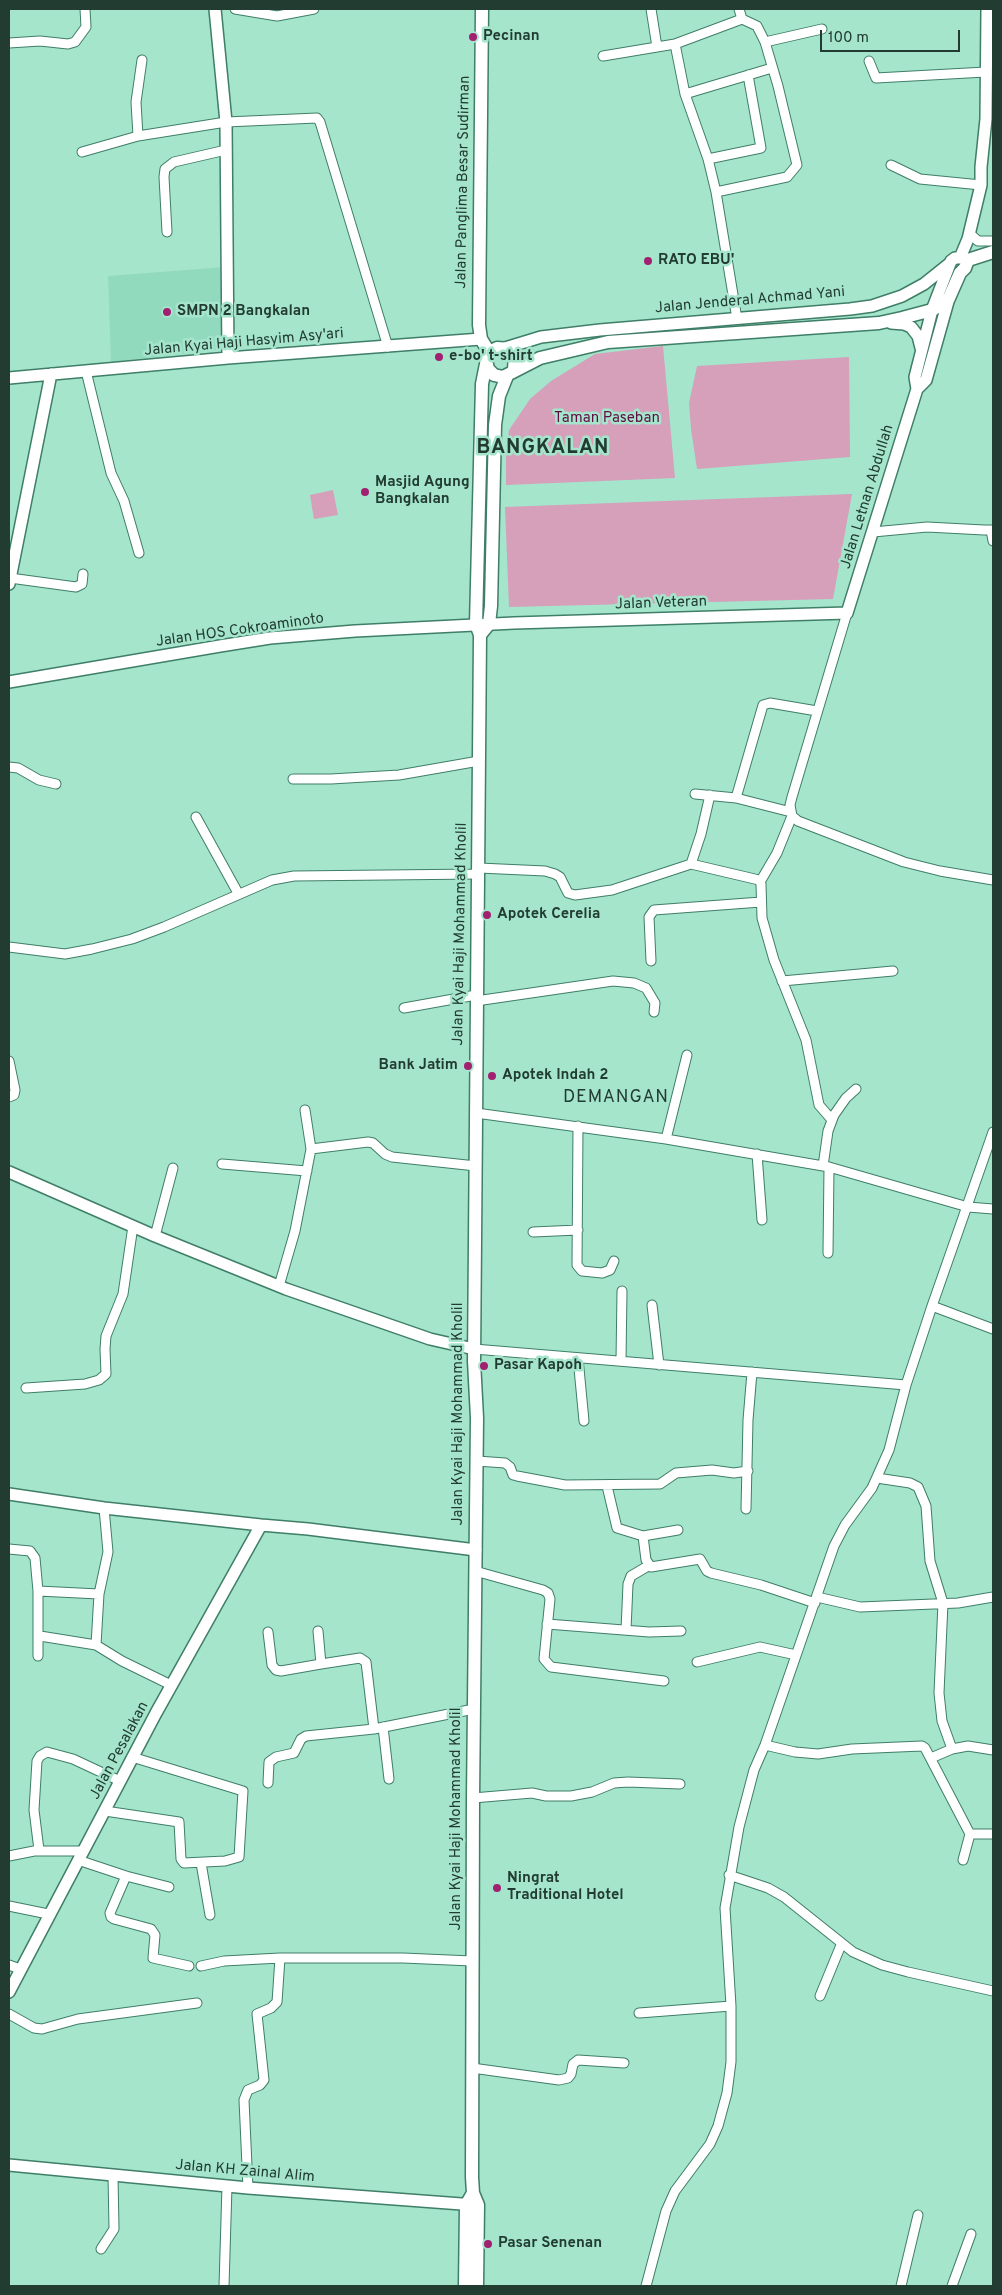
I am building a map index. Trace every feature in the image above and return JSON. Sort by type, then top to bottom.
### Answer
[{"type":"main road","name":"Jalan Panglima Besar Sudirman","points":[[482,9],[478,325],[488,358]]},
{"type":"main road","points":[[932,310],[949,298],[959,264],[977,256],[993,252]]},
{"type":"main road","name":"Jalan Jenderal Achmad Yani","points":[[510,372],[548,356],[608,342],[879,322],[932,310]]},
{"type":"main road","points":[[497,348],[506,348],[515,356],[497,408],[491,606],[482,628],[480,488],[482,384],[488,358],[497,348]]},
{"type":"main road","points":[[488,358],[494,375],[510,372]]},
{"type":"main road","points":[[480,488],[494,488]]},
{"type":"main road","name":"Jalan Kyai Haji Mohammad Kholil","points":[[473,2201],[472,1960],[476,1550],[474,1349],[476,998],[482,628]]},
{"type":"main road","points":[[465,2286],[473,2201]]},
{"type":"main road","points":[[473,2201],[477,2286]]},
{"type":"street","points":[[9,42],[40,41],[68,44],[75,42],[86,27],[85,9]]},
{"type":"street","points":[[215,9],[226,122],[228,358]]},
{"type":"street","points":[[234,9],[277,16],[314,9]]},
{"type":"street","points":[[651,9],[656,47]]},
{"type":"street","points":[[739,9],[742,19]]},
{"type":"street","name":"Jalan Letnan Abdullah","points":[[847,613],[917,389],[915,377],[932,310],[959,264],[970,234],[981,185],[986,119],[986,72],[990,26],[987,9]]},
{"type":"street","points":[[603,56],[675,44],[742,19],[756,24],[765,42],[790,133],[797,167],[787,177],[716,192]]},
{"type":"street","points":[[765,42],[822,29]]},
{"type":"street","points":[[675,44],[685,94],[708,159],[716,192],[737,320]]},
{"type":"street","points":[[138,136],[136,102],[142,60]]},
{"type":"street","points":[[869,61],[876,78],[986,72]]},
{"type":"street","points":[[685,94],[772,68]]},
{"type":"street","points":[[708,159],[761,148],[748,75]]},
{"type":"street","points":[[82,152],[138,136],[226,122],[314,117],[320,122],[388,347]]},
{"type":"street","points":[[167,232],[165,169],[174,162],[226,150]]},
{"type":"street","points":[[890,166],[920,179],[981,185]]},
{"type":"street","points":[[970,234],[978,241],[993,241]]},
{"type":"street","name":"Jalan Jenderal Achmad Yani","points":[[506,348],[541,337],[600,330],[737,320],[850,309],[887,302],[959,264]]},
{"type":"street","name":"Jalan Letnan Abdullah","points":[[917,389],[926,380],[949,298]]},
{"type":"street","points":[[879,322],[897,322],[911,327],[918,336],[922,349]]},
{"type":"street","name":"Jalan Kyai Haji Hasyim Asy'ari","points":[[9,378],[228,358],[481,339]]},
{"type":"street","points":[[86,371],[112,473],[124,501],[138,553]]},
{"type":"street","points":[[51,374],[9,581],[76,587],[82,584],[83,574]]},
{"type":"street","points":[[873,532],[927,528],[992,530],[993,541]]},
{"type":"street","points":[[832,1120],[818,1105],[806,1040],[782,981],[762,918],[760,882],[777,853],[792,814],[792,797],[847,613]]},
{"type":"street","name":"Jalan Veteran","points":[[482,628],[847,613]]},
{"type":"street","name":"Jalan HOS Cokroaminoto","points":[[9,682],[270,638],[355,631],[482,628]]},
{"type":"street","points":[[736,798],[763,705],[770,703],[818,711]]},
{"type":"street","points":[[293,779],[399,775],[479,761]]},
{"type":"street","points":[[9,767],[27,771],[39,780],[56,784]]},
{"type":"street","points":[[695,794],[736,798],[792,814],[798,821],[904,862],[940,871],[993,880]]},
{"type":"street","points":[[691,864],[701,834],[710,795]]},
{"type":"street","points":[[196,817],[238,894]]},
{"type":"street","points":[[9,947],[65,954],[92,950],[132,939],[164,927],[272,880],[294,876],[478,871],[545,872],[555,874],[560,878],[568,893],[575,895],[612,890],[691,864],[760,882]]},
{"type":"street","points":[[651,961],[649,917],[654,910],[760,902]]},
{"type":"street","points":[[782,981],[893,971]]},
{"type":"street","points":[[404,1008],[612,981],[634,983],[646,988],[655,1003],[654,1012]]},
{"type":"street","points":[[666,1139],[687,1055]]},
{"type":"street","points":[[9,1061],[15,1090],[14,1095],[9,1098]]},
{"type":"street","points":[[828,1253],[826,1167],[828,1131],[841,1104],[856,1089]]},
{"type":"street","points":[[279,1286],[295,1231],[311,1149],[305,1110]]},
{"type":"street","points":[[476,1112],[757,1154],[826,1167],[968,1207],[993,1209]]},
{"type":"street","points":[[578,1126],[578,1230],[576,1261],[582,1271],[607,1273],[614,1260]]},
{"type":"street","points":[[646,2286],[666,2210],[675,2191],[710,2144],[718,2126],[727,2093],[731,2062],[731,2006],[725,1935],[725,1908],[729,1875],[745,1800],[754,1770],[765,1745],[839,1535],[877,1478],[888,1450],[906,1385],[932,1306],[991,1148],[993,1132]]},
{"type":"street","points":[[311,1149],[368,1142],[373,1143],[385,1154],[392,1157],[476,1166]]},
{"type":"street","points":[[757,1154],[762,1220]]},
{"type":"street","points":[[222,1164],[307,1171]]},
{"type":"street","points":[[155,1236],[173,1168]]},
{"type":"street","points":[[9,1172],[155,1236],[279,1286],[430,1338],[474,1349],[906,1385]]},
{"type":"street","points":[[26,1388],[85,1384],[99,1380],[106,1374],[104,1349],[106,1336],[123,1294],[133,1226]]},
{"type":"street","points":[[534,1232],[578,1230]]},
{"type":"street","points":[[621,1361],[622,1291]]},
{"type":"street","points":[[652,1305],[659,1365]]},
{"type":"street","points":[[932,1306],[993,1329]]},
{"type":"street","points":[[578,1358],[584,1421]]},
{"type":"street","points":[[746,1509],[748,1420],[752,1372]]},
{"type":"street","points":[[476,1461],[506,1463],[514,1475],[549,1483],[607,1486],[660,1484],[676,1473],[712,1470],[734,1473],[748,1471]]},
{"type":"street","points":[[877,1478],[910,1483],[918,1487],[924,1496],[930,1561],[943,1603],[939,1693],[942,1721],[952,1750]]},
{"type":"street","points":[[607,1486],[617,1528],[643,1536],[678,1530]]},
{"type":"street","points":[[9,1494],[104,1508],[261,1526],[308,1529],[476,1550]]},
{"type":"street","points":[[96,1644],[99,1594],[108,1552],[104,1508]]},
{"type":"street","name":"Jalan Pesalakan","points":[[9,1992],[14,1967],[48,1914],[105,1812],[171,1685],[261,1526]]},
{"type":"street","points":[[643,1536],[648,1566]]},
{"type":"street","points":[[9,1549],[32,1553],[35,1558],[40,1636],[38,1656]]},
{"type":"street","points":[[626,1630],[628,1584],[631,1576],[648,1566],[655,1568],[700,1559],[711,1573],[761,1584],[816,1600],[860,1607],[943,1603],[993,1597]]},
{"type":"street","points":[[475,1572],[543,1590],[548,1593],[550,1599],[544,1658],[551,1667],[664,1681]]},
{"type":"street","points":[[38,1591],[99,1594]]},
{"type":"street","points":[[547,1624],[626,1630],[682,1631]]},
{"type":"street","points":[[318,1631],[321,1664]]},
{"type":"street","points":[[268,1632],[272,1665],[276,1670],[281,1671],[360,1658],[366,1662],[389,1779]]},
{"type":"street","points":[[40,1636],[96,1644],[122,1661],[171,1685]]},
{"type":"street","points":[[697,1662],[760,1647],[796,1655]]},
{"type":"street","points":[[268,1783],[270,1762],[276,1757],[294,1753],[303,1737],[378,1728],[474,1709]]},
{"type":"street","points":[[765,1745],[796,1752],[818,1754],[852,1749],[922,1746],[931,1758],[970,1834],[963,1860]]},
{"type":"street","points":[[931,1758],[968,1746],[993,1750]]},
{"type":"street","points":[[39,1850],[34,1810],[36,1767],[40,1756],[47,1752],[73,1759],[120,1781]]},
{"type":"street","points":[[105,1812],[176,1820],[180,1825],[182,1862],[201,1863],[235,1860],[239,1857],[244,1792],[132,1757]]},
{"type":"street","points":[[473,1798],[526,1793],[546,1796],[571,1796],[592,1792],[614,1783],[628,1782],[680,1784]]},
{"type":"street","points":[[970,1834],[993,1834]]},
{"type":"street","points":[[9,1856],[39,1850],[81,1855],[126,1876],[169,1887]]},
{"type":"street","points":[[201,1863],[210,1915]]},
{"type":"street","points":[[729,1875],[768,1888],[784,1897],[841,1945],[882,1965],[993,1991]]},
{"type":"street","points":[[126,1876],[110,1913],[111,1917],[152,1929],[155,1935],[154,1958],[189,1966]]},
{"type":"street","points":[[9,1906],[48,1914]]},
{"type":"street","points":[[820,1996],[841,1945]]},
{"type":"street","points":[[201,1966],[232,1961],[280,1958],[472,1960]]},
{"type":"street","points":[[248,2188],[244,2100],[248,2090],[260,2085],[264,2080],[257,2014],[277,2002],[280,1958]]},
{"type":"street","points":[[9,2014],[34,2028],[42,2029],[78,2019],[197,2003]]},
{"type":"street","points":[[639,2012],[731,2006]]},
{"type":"street","points":[[472,2068],[559,2080],[568,2078],[573,2064],[578,2060],[624,2063]]},
{"type":"street","name":"Jalan KH Zainal Alim","points":[[9,2165],[248,2188],[473,2201]]},
{"type":"street","points":[[101,2249],[114,2229],[113,2175]]},
{"type":"street","points":[[224,2286],[227,2186]]},
{"type":"street","points":[[901,2286],[918,2215]]},
{"type":"street","points":[[952,2286],[971,2234]]},
{"type":"shaded area","name":"SMPN 2 Bangkalan","points":[[225,267],[224,349],[111,362],[108,276]]},
{"type":"green space","name":"Taman Paseban","points":[[663,346],[675,478],[506,485],[506,457],[509,430],[530,399],[551,381],[595,354]]},
{"type":"green space","points":[[849,357],[850,457],[697,469],[689,403],[697,366]]},
{"type":"green space","points":[[333,490],[338,515],[314,519],[310,495]]},
{"type":"green space","points":[[852,494],[833,599],[509,607],[505,507]]},
{"type":"place","name":"Pecinan","points":[[473,37]]},
{"type":"place","name":"RATO EBU'","points":[[648,261]]},
{"type":"place","name":"SMPN 2 Bangkalan","points":[[167,312]]},
{"type":"place","name":"e-bo' t-shirt","points":[[439,357]]},
{"type":"place","name":"Masjid Agung Bangkalan","points":[[365,492]]},
{"type":"place","name":"Apotek Cerelia","points":[[487,915]]},
{"type":"place","name":"Bank Jatim","points":[[468,1066]]},
{"type":"place","name":"Apotek Indah 2","points":[[492,1076]]},
{"type":"place","name":"Pasar Kapoh","points":[[484,1366]]},
{"type":"place","name":"Ningrat Traditional Hotel","points":[[497,1888]]},
{"type":"place","name":"Pasar Senenan","points":[[488,2244]]},
{"type":"district","name":"BANGKALAN","points":[[543,449]]},
{"type":"district","name":"DEMANGAN","points":[[616,1098]]}]
